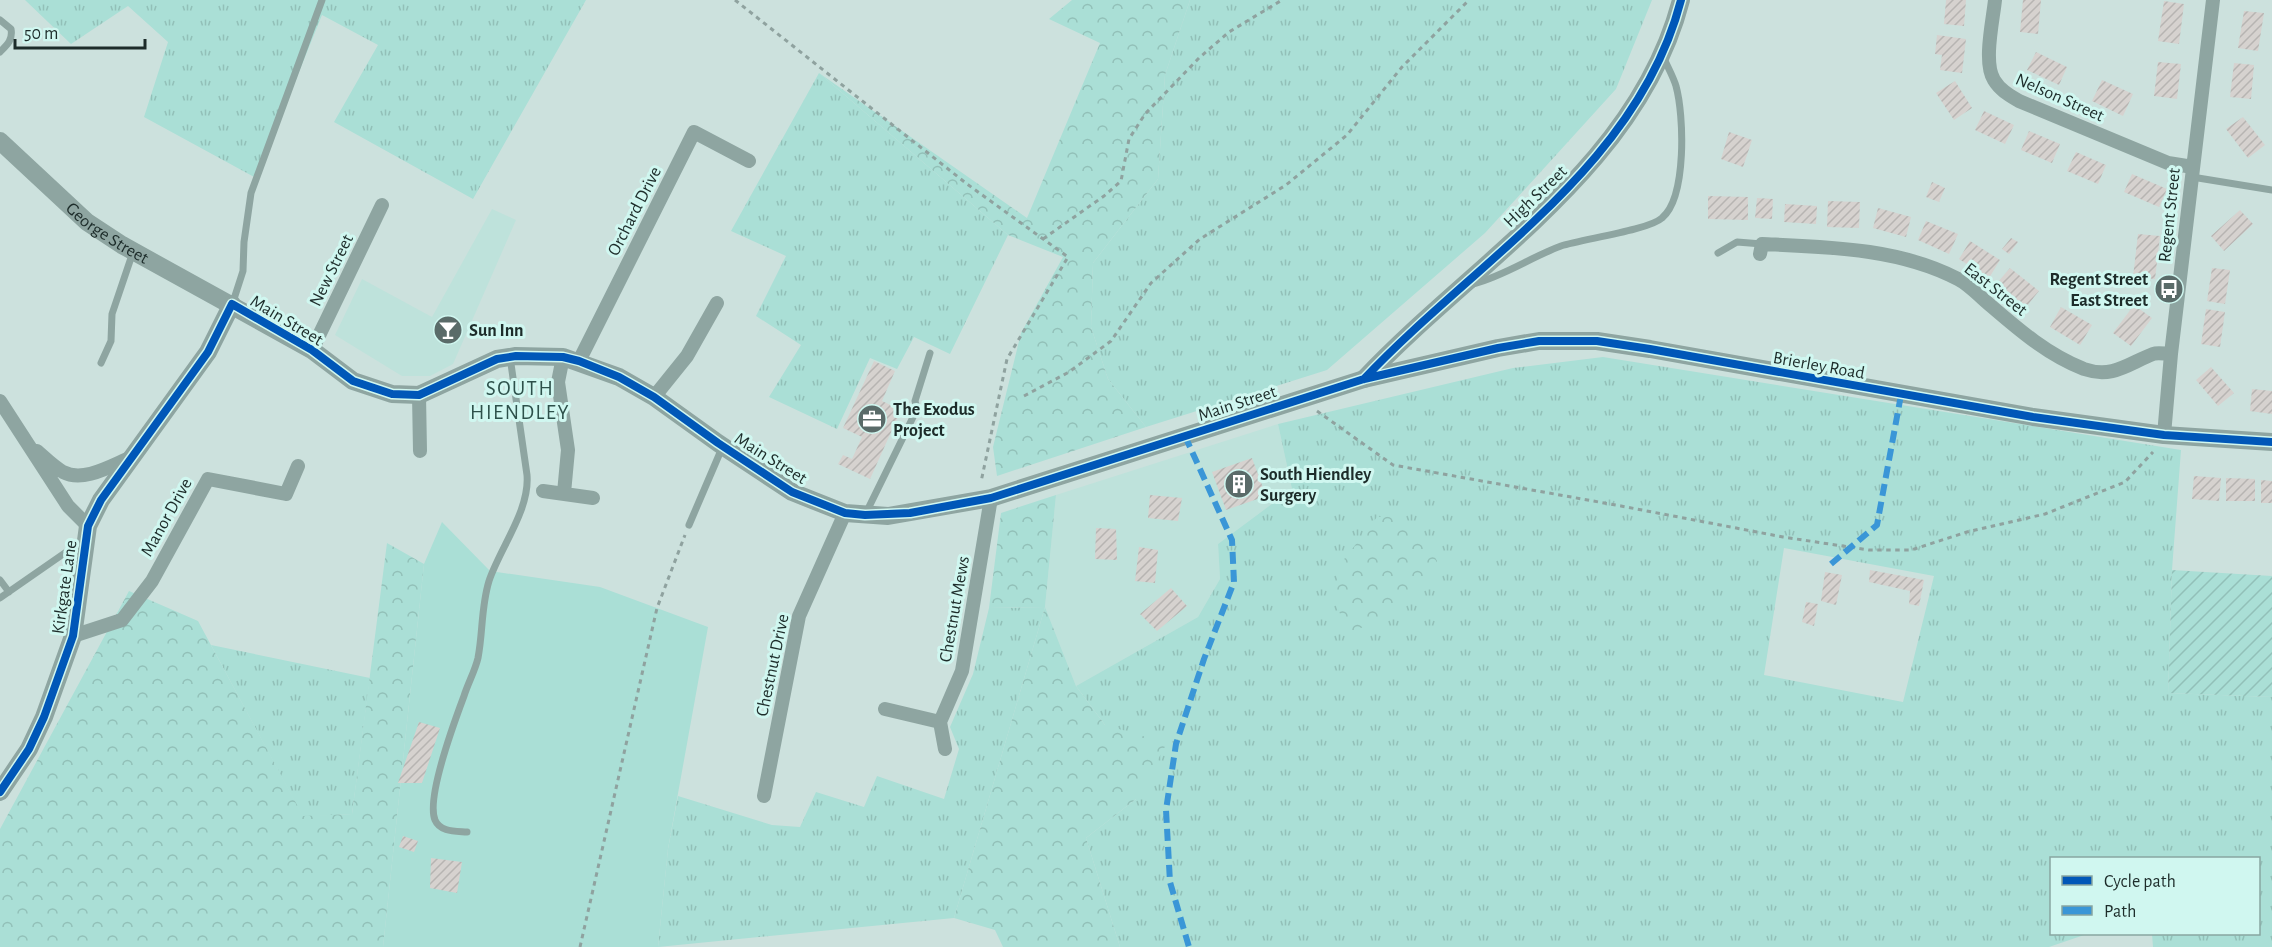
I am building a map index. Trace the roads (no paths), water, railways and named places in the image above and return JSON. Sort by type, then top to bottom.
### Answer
[{"type":"street","name":"High Street","points":[[1364,379],[1392,349],[1569,186],[1602,148],[1639,100],[1662,54],[1681,0]]},
{"type":"street","name":"Nelson Street","points":[[1995,0],[1989,61],[1992,78],[2004,92],[2019,101],[2192,172]]},
{"type":"street","name":"Regent Street","points":[[2164,435],[2171,354],[2213,0]]},
{"type":"street","name":"Orchard Drive","points":[[571,359],[694,132],[749,161]]},
{"type":"street","name":"George Street","points":[[0,141],[87,222],[133,251],[232,304]]},
{"type":"street","name":"New Street","points":[[312,350],[382,205]]},
{"type":"street","name":"East Street","points":[[1761,249],[1865,251],[1917,262],[1960,280],[2034,343],[2085,369],[2103,372],[2125,369],[2155,353],[2171,354]]},
{"type":"street","points":[[654,397],[687,356],[717,303]]},
{"type":"street","name":"Main Street","points":[[232,304],[312,350],[353,381],[392,394],[419,395],[497,359],[510,357],[571,359],[619,377],[654,397],[792,492],[845,513],[865,516],[910,513],[984,500],[1364,379]]},
{"type":"street","name":"Kirkgate Lane","points":[[0,792],[34,738],[44,717],[73,636],[87,532],[101,500],[208,352],[232,304]]},
{"type":"street","name":"Brierley Road","points":[[1364,379],[1539,341],[1597,341],[2022,416],[2164,435],[2272,441]]},
{"type":"street","points":[[564,493],[568,450],[558,382],[571,359]]},
{"type":"street","points":[[419,395],[420,451]]},
{"type":"street","points":[[0,401],[87,532]]},
{"type":"street","points":[[28,444],[64,473],[79,476],[94,473],[132,457]]},
{"type":"street","name":"Manor Drive","points":[[73,636],[122,620],[152,581],[208,479],[286,494],[298,466]]},
{"type":"street","points":[[543,491],[594,498]]},
{"type":"street","name":"Chestnut Mews","points":[[940,722],[962,671],[984,500]]},
{"type":"street","name":"Chestnut Drive","points":[[764,796],[798,616],[845,513]]},
{"type":"street","points":[[885,709],[940,722],[945,749]]},
{"type":"lane","points":[[232,304],[243,271],[244,242],[251,193],[322,0]]},
{"type":"lane","points":[[0,20],[11,29],[12,35],[10,41],[0,52]]},
{"type":"lane","points":[[1460,287],[1489,279],[1562,246],[1641,227],[1662,218],[1673,200],[1681,170],[1681,126],[1676,85],[1662,54]]},
{"type":"lane","points":[[2192,172],[2272,190]]},
{"type":"lane","points":[[1718,253],[1737,242],[1761,249]]},
{"type":"lane","points":[[101,363],[111,341],[112,314],[133,251]]},
{"type":"lane","points":[[865,516],[917,409],[915,401],[930,353]]},
{"type":"lane","points":[[467,832],[451,831],[439,826],[434,818],[433,802],[454,724],[478,659],[482,612],[489,582],[527,493],[527,475],[510,357]]},
{"type":"lane","points":[[689,525],[723,446]]},
{"type":"lane","points":[[0,598],[87,532]]},
{"type":"lane","points":[[0,580],[9,592]]},
{"type":"place","name":"Regent Street East Street","points":[[2169,289]]},
{"type":"place","name":"Sun Inn","points":[[448,330]]},
{"type":"place","name":"The Exodus Project","points":[[872,419]]},
{"type":"place","name":"South Hiendley Surgery","points":[[1239,484]]},
{"type":"district","name":"SOUTH HIENDLEY","points":[[520,400]]}]
